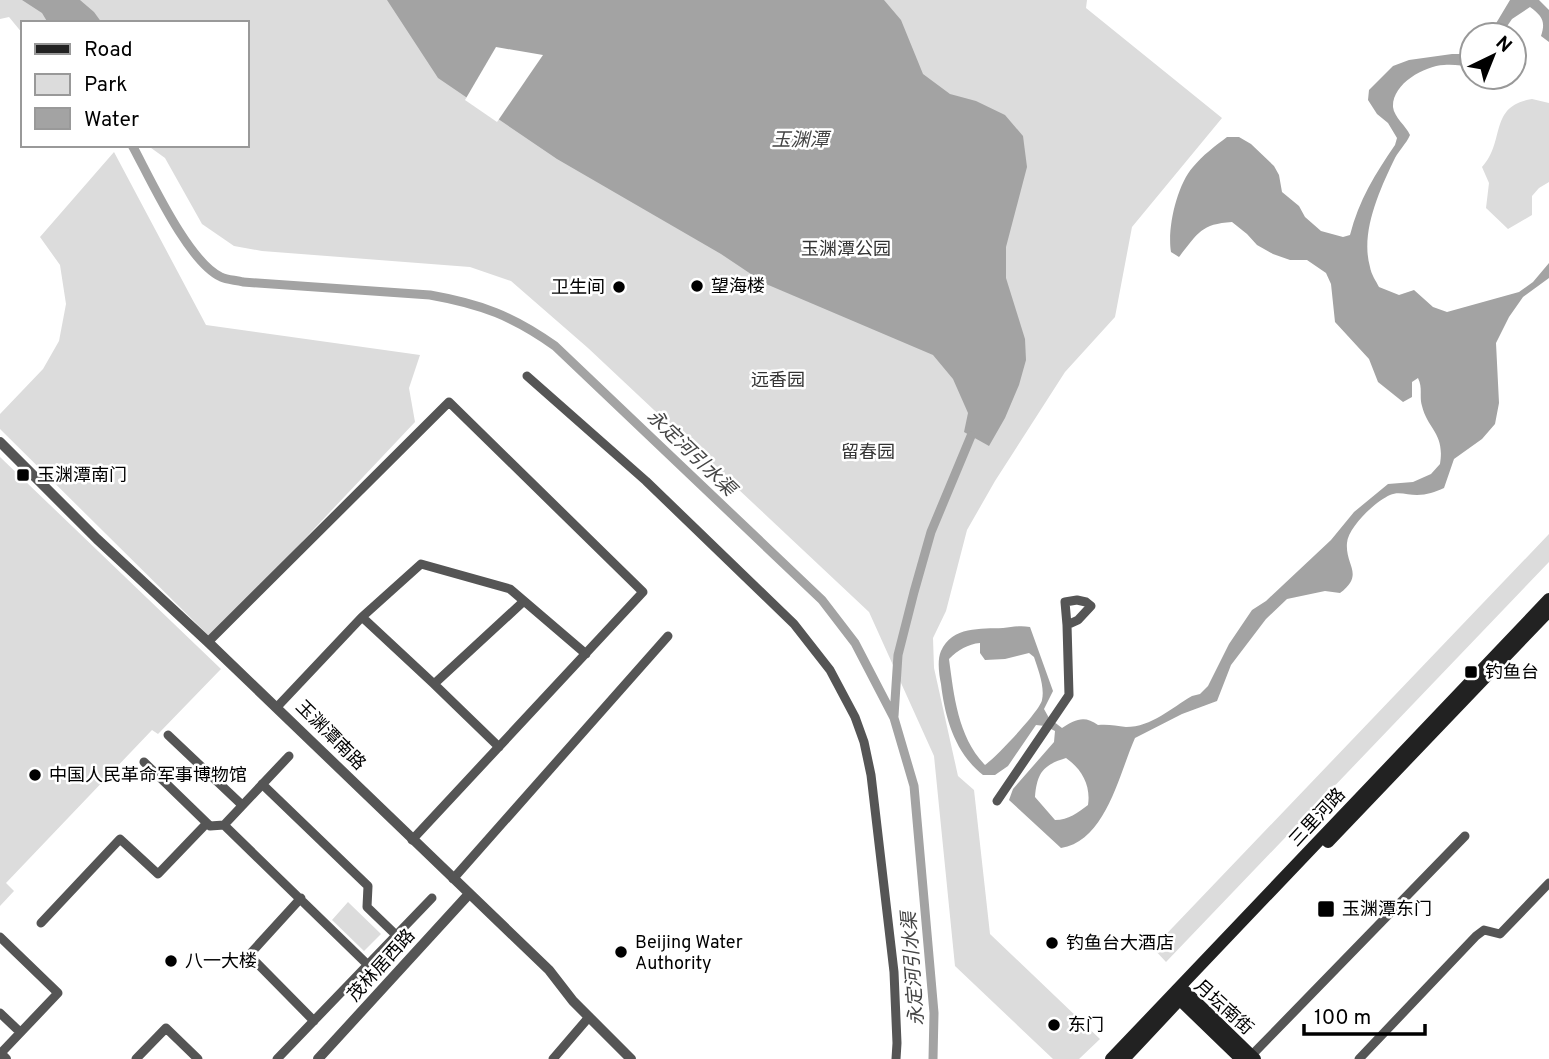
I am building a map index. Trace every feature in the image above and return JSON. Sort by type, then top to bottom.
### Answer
[{"type":"main road","name":"三里河路","points":[[1124,1059],[1181,994],[1549,599]]},
{"type":"main road","name":"三里河路","points":[[1111,1059],[1181,994],[1549,611]]},
{"type":"main road","name":"月坛南街","points":[[1181,994],[1249,1058]]},
{"type":"street","points":[[527,376],[646,481],[794,624],[830,670],[855,717],[871,775],[894,972],[896,1059]]},
{"type":"street","points":[[208,642],[449,402],[643,592],[412,840]]},
{"type":"street","name":"玉渊潭南路","points":[[0,442],[97,539],[277,707],[549,971],[573,1001],[631,1059]]},
{"type":"street","points":[[277,707],[362,617],[421,564],[510,589],[586,654]]},
{"type":"street","points":[[434,684],[524,601]]},
{"type":"street","points":[[362,617],[499,747]]},
{"type":"street","points":[[997,801],[1069,695],[1067,625]]},
{"type":"street","points":[[453,879],[668,636]]},
{"type":"street","points":[[168,735],[242,805]]},
{"type":"street","points":[[144,762],[210,826],[224,825],[289,756]]},
{"type":"street","points":[[262,784],[368,886],[367,906],[396,935]]},
{"type":"street","points":[[41,923],[120,839],[158,874],[207,823]]},
{"type":"street","points":[[224,825],[368,965]]},
{"type":"street","points":[[1249,1058],[1465,836]]},
{"type":"street","points":[[1359,1059],[1476,936],[1484,930],[1500,934],[1549,883]]},
{"type":"street","name":"茂林居西路","points":[[318,1059],[469,894]]},
{"type":"street","points":[[301,898],[248,955],[314,1021]]},
{"type":"street","points":[[277,1059],[432,898]]},
{"type":"street","points":[[0,937],[58,993],[0,1053],[6,1059]]},
{"type":"street","points":[[0,1013],[20,1032]]},
{"type":"street","points":[[553,1059],[589,1017]]},
{"type":"street","points":[[136,1059],[166,1028],[198,1059]]},
{"type":"green space","name":"玉渊潭公园","points":[[0,0],[1087,0],[1086,8],[1222,118],[1132,227],[1115,317],[1065,372],[967,530],[946,611],[933,638],[934,668],[958,776],[974,790],[990,934],[1100,1039],[1079,1059],[1053,1059],[955,966],[934,756],[869,612],[588,348],[511,281],[470,267],[262,251],[234,246],[202,224],[165,158],[150,147],[248,147],[248,21],[21,21],[21,32],[9,17],[0,19]]},
{"type":"green space","points":[[1532,99],[1549,103],[1549,182],[1532,196],[1532,215],[1508,229],[1486,208],[1489,183],[1482,167],[1494,146],[1503,117],[1518,103]]},
{"type":"green space","points":[[114,152],[206,325],[420,355],[409,388],[415,422],[211,638],[0,429],[0,414],[43,369],[59,341],[66,304],[60,265],[40,237]]},
{"type":"green space","name":"中国人民革命军事博物馆","points":[[0,457],[221,669],[158,734],[152,730],[6,883],[14,891],[0,906]]},
{"type":"green space","points":[[1549,534],[1549,562],[1166,962],[1153,948]]},
{"type":"green space","points":[[348,902],[381,934],[364,951],[332,920]]},
{"type":"water","points":[[22,0],[80,0],[101,21],[47,21],[42,13]]},
{"type":"water","name":"玉渊潭","points":[[387,0],[884,0],[901,20],[923,74],[950,94],[976,101],[1005,115],[1023,136],[1027,167],[1006,247],[1006,278],[1025,339],[1026,360],[1005,418],[989,446],[964,432],[968,413],[953,379],[933,355],[766,284],[721,254],[557,159],[438,78]]},
{"type":"water","points":[[1510,0],[1539,0],[1549,10],[1549,42],[1541,36],[1542,19],[1530,7],[1511,21],[1497,21]]},
{"type":"water","points":[[1458,54],[1458,65],[1436,66],[1419,73],[1403,84],[1394,99],[1394,111],[1410,135],[1383,183],[1370,225],[1368,254],[1371,272],[1379,287],[1399,295],[1414,290],[1433,307],[1447,312],[1519,292],[1533,282],[1549,263],[1549,278],[1523,297],[1496,343],[1499,403],[1495,424],[1482,439],[1454,459],[1444,488],[1424,494],[1393,494],[1364,515],[1352,530],[1347,543],[1353,575],[1347,586],[1340,593],[1325,591],[1287,599],[1266,619],[1231,665],[1217,701],[1182,714],[1135,738],[1100,820],[1076,843],[1061,848],[1009,800],[1013,789],[1054,742],[1055,731],[1036,725],[1008,766],[995,775],[983,775],[958,746],[949,722],[939,667],[941,651],[946,643],[952,637],[968,630],[1030,627],[1053,691],[1044,709],[1049,718],[1062,728],[1080,719],[1098,725],[1126,727],[1144,724],[1200,694],[1208,686],[1229,644],[1252,610],[1266,601],[1331,540],[1354,512],[1388,484],[1413,482],[1431,474],[1440,464],[1440,445],[1422,406],[1418,378],[1412,382],[1412,397],[1403,402],[1378,382],[1369,359],[1335,322],[1331,284],[1326,273],[1307,260],[1290,260],[1273,254],[1257,245],[1232,222],[1213,225],[1201,231],[1179,257],[1171,252],[1170,231],[1182,184],[1193,167],[1227,137],[1239,137],[1251,144],[1274,166],[1279,175],[1282,192],[1299,206],[1305,217],[1321,231],[1343,237],[1350,235],[1363,199],[1397,138],[1368,100],[1369,90],[1393,66],[1409,60]],"holes":[[[980,643],[980,653],[985,660],[1005,659],[1029,653],[1034,657],[1043,689],[1042,700],[1034,714],[985,765],[963,729],[955,701],[949,659],[963,648]],[[1066,758],[1077,767],[1088,791],[1088,805],[1069,817],[1055,820],[1035,797],[1040,776],[1047,767]]]},
{"type":"pier","points":[[496,47],[543,55],[497,122],[465,100]]},
{"type":"waterway","name":"永定河引水渠","points":[[133,147],[183,237],[208,268],[221,277],[243,282],[430,295],[496,313],[540,336],[555,346],[822,600],[855,643],[894,718],[914,786],[934,1013],[933,1059]]},
{"type":"waterway","points":[[894,716],[898,655],[914,592],[931,532],[971,436]]},
{"type":"place","name":"望海楼","points":[[697,286]]},
{"type":"place","name":"卫生间","points":[[619,287]]},
{"type":"place","name":"玉渊潭南门","points":[[23,475]]},
{"type":"place","name":"钓鱼台","points":[[1471,672]]},
{"type":"place","name":"中国人民革命军事博物馆","points":[[35,775]]},
{"type":"place","name":"玉渊潭东门","points":[[1326,909]]},
{"type":"place","name":"钓鱼台大酒店","points":[[1052,943]]},
{"type":"place","name":"Beijing Water Authority","points":[[621,952]]},
{"type":"place","name":"八一大楼","points":[[171,961]]},
{"type":"place","name":"东门","points":[[1054,1025]]},
{"type":"park label","name":"远香园","points":[[778,380]]},
{"type":"park label","name":"留春园","points":[[868,452]]}]
